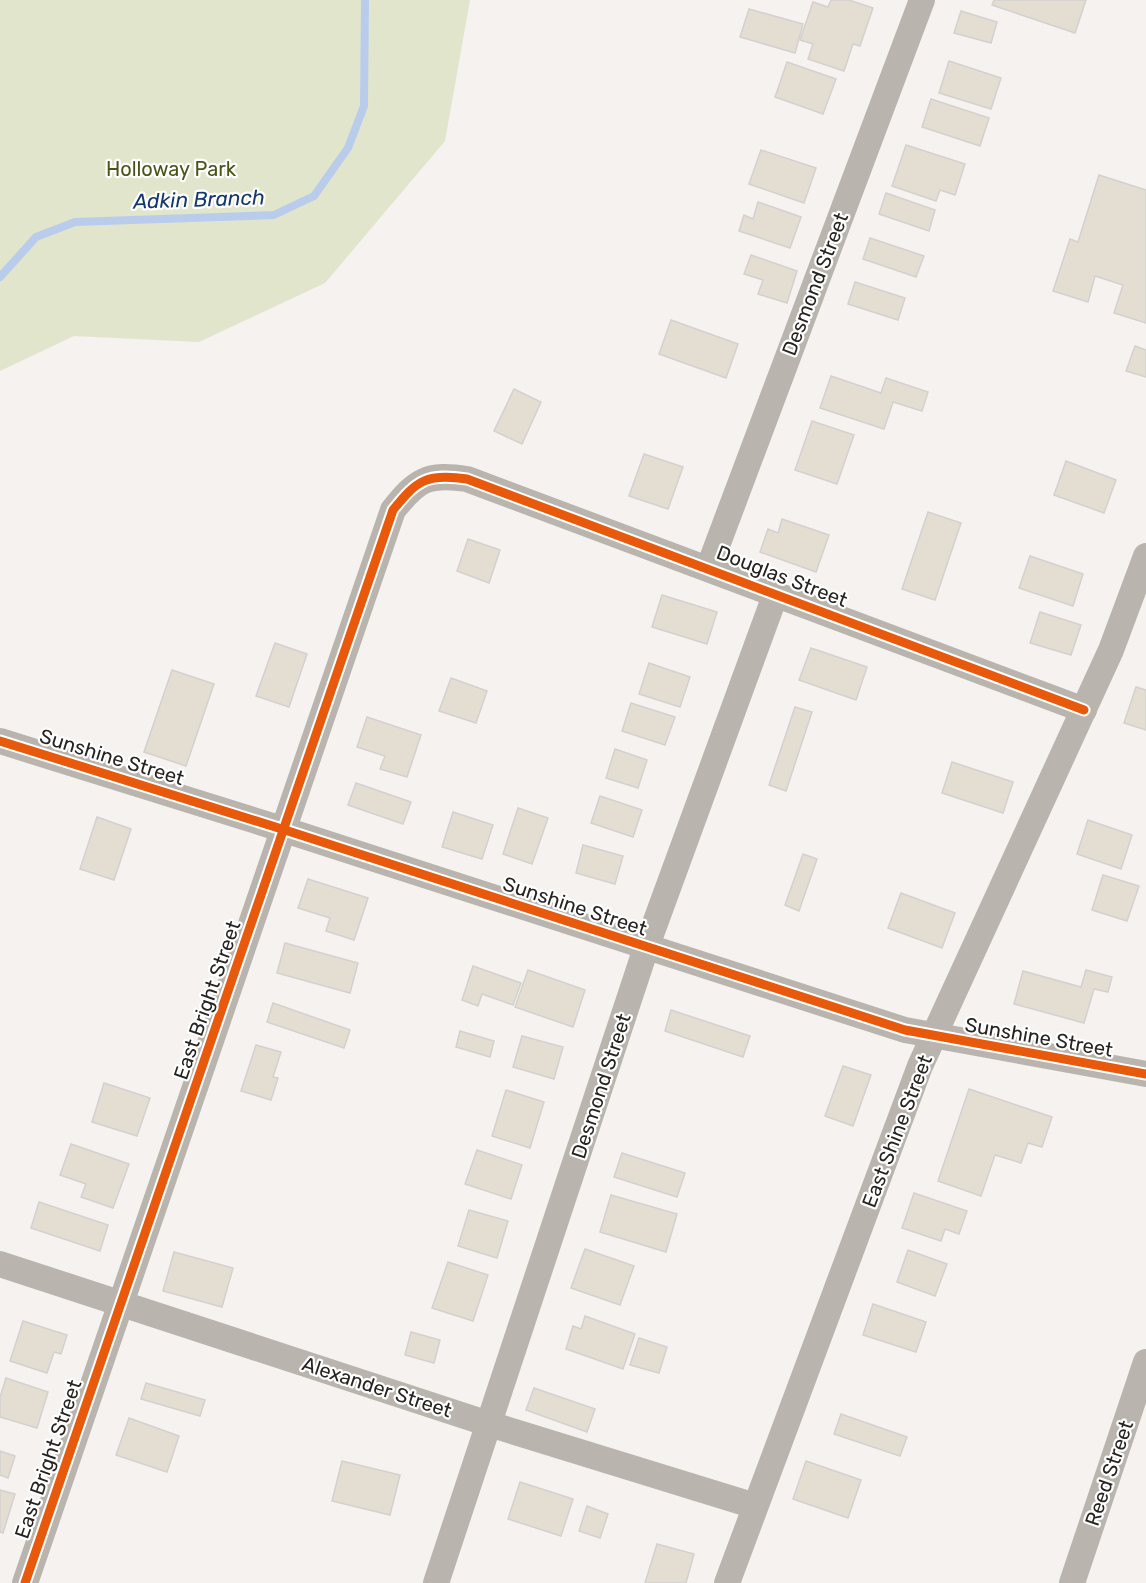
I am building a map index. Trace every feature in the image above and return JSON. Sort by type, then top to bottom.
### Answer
[{"type":"street","name":"Desmond Street","points":[[708,567],[922,0]]},
{"type":"street","name":"East Bright Street","points":[[25,1583],[393,510],[412,486],[442,475],[467,479]]},
{"type":"street","name":"Douglas Street","points":[[467,479],[708,567],[1084,710]]},
{"type":"street","name":"East Shine Street","points":[[727,1583],[920,1066],[936,1036],[1111,650],[1146,556]]},
{"type":"street","name":"Desmond Street","points":[[436,1583],[646,948],[776,593]]},
{"type":"street","name":"Sunshine Street","points":[[0,741],[285,830],[905,1030],[1146,1074]]},
{"type":"street","name":"Alexander Street","points":[[0,1264],[489,1424],[755,1506]]},
{"type":"street","name":"Reed Street","points":[[1071,1583],[1146,1362]]},
{"type":"green space","name":"Holloway Park","points":[[0,0],[470,0],[445,141],[325,283],[199,342],[74,336],[0,371]]},
{"type":"building","points":[[831,0],[849,0],[873,8],[860,46],[853,44],[844,71],[808,59],[813,44],[800,40],[813,2],[828,7]]},
{"type":"building","points":[[994,0],[1086,0],[1075,33],[992,5]]},
{"type":"building","points":[[749,9],[803,24],[795,53],[740,37]]},
{"type":"building","points":[[961,11],[997,22],[991,43],[954,33]]},
{"type":"building","points":[[949,61],[1001,78],[991,109],[939,93]]},
{"type":"building","points":[[787,62],[836,79],[823,114],[775,97]]},
{"type":"building","points":[[931,99],[989,118],[980,146],[922,127]]},
{"type":"building","points":[[906,145],[965,164],[955,195],[940,190],[936,201],[892,186]]},
{"type":"building","points":[[761,150],[816,168],[804,203],[749,184]]},
{"type":"building","points":[[1099,175],[1146,190],[1146,323],[1114,313],[1123,285],[1095,276],[1088,302],[1053,291],[1070,239],[1078,242]]},
{"type":"building","points":[[886,193],[935,210],[929,231],[879,214]]},
{"type":"building","points":[[758,202],[801,217],[790,248],[739,231],[744,215],[753,219]]},
{"type":"building","points":[[870,238],[924,256],[916,277],[863,259]]},
{"type":"building","points":[[751,255],[797,271],[787,303],[758,294],[763,280],[744,274]]},
{"type":"building","points":[[855,282],[905,298],[898,320],[848,304]]},
{"type":"building","points":[[671,320],[738,344],[726,378],[659,354]]},
{"type":"building","points":[[1135,346],[1146,350],[1146,377],[1126,371]]},
{"type":"building","points":[[831,376],[881,393],[886,378],[928,392],[922,411],[893,402],[884,429],[820,408]]},
{"type":"building","points":[[514,389],[541,402],[522,444],[494,431]]},
{"type":"building","points":[[812,421],[854,435],[837,484],[795,470]]},
{"type":"building","points":[[644,454],[683,467],[668,509],[629,496]]},
{"type":"building","points":[[1066,461],[1116,480],[1104,513],[1054,495]]},
{"type":"building","points":[[928,512],[961,523],[935,600],[902,589]]},
{"type":"building","points":[[782,519],[829,535],[816,572],[760,552],[768,529],[778,533]]},
{"type":"building","points":[[468,539],[500,550],[489,583],[457,571]]},
{"type":"building","points":[[1030,556],[1083,574],[1073,606],[1019,588]]},
{"type":"building","points":[[662,595],[717,612],[707,644],[652,627]]},
{"type":"building","points":[[1040,612],[1081,625],[1071,655],[1030,643]]},
{"type":"building","points":[[275,643],[307,654],[289,707],[256,696]]},
{"type":"building","points":[[811,648],[867,667],[856,700],[799,680]]},
{"type":"building","points":[[649,663],[690,677],[680,707],[639,694]]},
{"type":"building","points":[[172,670],[214,684],[186,766],[144,752]]},
{"type":"building","points":[[451,678],[487,691],[476,723],[439,711]]},
{"type":"building","points":[[1136,687],[1146,690],[1146,730],[1124,723]]},
{"type":"building","points":[[631,703],[675,717],[665,745],[622,731]]},
{"type":"building","points":[[795,707],[812,712],[786,791],[769,785]]},
{"type":"building","points":[[367,717],[421,735],[407,777],[380,769],[385,756],[357,747]]},
{"type":"building","points":[[615,749],[647,760],[638,788],[606,778]]},
{"type":"building","points":[[952,762],[1013,782],[1003,813],[942,793]]},
{"type":"building","points":[[356,783],[411,802],[403,824],[348,805]]},
{"type":"building","points":[[600,796],[642,810],[633,837],[591,823]]},
{"type":"building","points":[[518,808],[548,818],[532,864],[503,854]]},
{"type":"building","points":[[453,812],[493,825],[482,859],[442,847]]},
{"type":"building","points":[[97,817],[131,829],[114,880],[80,869]]},
{"type":"building","points":[[1088,820],[1132,835],[1121,869],[1077,854]]},
{"type":"building","points":[[583,845],[623,856],[615,884],[576,873]]},
{"type":"building","points":[[803,854],[817,859],[799,911],[785,905]]},
{"type":"building","points":[[1103,875],[1139,886],[1127,921],[1092,910]]},
{"type":"building","points":[[308,879],[368,898],[354,940],[326,931],[330,918],[298,908]]},
{"type":"building","points":[[901,893],[955,913],[942,948],[888,928]]},
{"type":"building","points":[[285,943],[358,963],[350,993],[277,973]]},
{"type":"building","points":[[473,966],[521,983],[513,1005],[482,994],[478,1006],[462,1000]]},
{"type":"building","points":[[528,970],[585,990],[573,1027],[515,1007]]},
{"type":"building","points":[[1086,970],[1112,977],[1108,992],[1094,989],[1084,1023],[1014,1004],[1023,971],[1081,987]]},
{"type":"building","points":[[273,1003],[350,1030],[344,1048],[267,1022]]},
{"type":"building","points":[[671,1010],[750,1036],[743,1057],[665,1031]]},
{"type":"building","points":[[460,1031],[494,1041],[490,1057],[456,1047]]},
{"type":"building","points":[[522,1036],[563,1047],[554,1079],[513,1067]]},
{"type":"building","points":[[256,1045],[281,1052],[273,1077],[278,1078],[271,1100],[241,1091]]},
{"type":"building","points":[[843,1066],[871,1075],[853,1126],[825,1116]]},
{"type":"building","points":[[104,1083],[150,1098],[137,1136],[92,1122]]},
{"type":"building","points":[[969,1089],[1052,1117],[1042,1147],[1028,1143],[1021,1163],[995,1155],[981,1196],[938,1181]]},
{"type":"building","points":[[506,1090],[544,1102],[530,1148],[492,1136]]},
{"type":"building","points":[[71,1144],[129,1164],[113,1208],[81,1197],[86,1184],[60,1175]]},
{"type":"building","points":[[477,1150],[522,1165],[511,1199],[465,1184]]},
{"type":"building","points":[[622,1153],[685,1173],[677,1197],[614,1177]]},
{"type":"building","points":[[914,1193],[967,1211],[959,1234],[945,1229],[941,1241],[902,1228]]},
{"type":"building","points":[[611,1195],[677,1214],[666,1252],[600,1232]]},
{"type":"building","points":[[39,1202],[108,1225],[100,1251],[31,1228]]},
{"type":"building","points":[[469,1210],[508,1221],[497,1258],[458,1246]]},
{"type":"building","points":[[585,1249],[634,1266],[620,1305],[571,1288]]},
{"type":"building","points":[[908,1250],[947,1264],[935,1296],[897,1282]]},
{"type":"building","points":[[174,1252],[233,1268],[222,1307],[163,1291]]},
{"type":"building","points":[[448,1262],[488,1275],[473,1321],[432,1308]]},
{"type":"building","points":[[873,1304],[926,1322],[916,1352],[863,1335]]},
{"type":"building","points":[[585,1316],[635,1334],[623,1369],[566,1349],[573,1326],[581,1329]]},
{"type":"building","points":[[23,1321],[67,1335],[61,1354],[54,1352],[47,1373],[10,1361]]},
{"type":"building","points":[[411,1332],[440,1340],[434,1363],[405,1355]]},
{"type":"building","points":[[639,1338],[667,1347],[659,1373],[630,1365]]},
{"type":"building","points":[[6,1378],[48,1392],[37,1428],[0,1417],[0,1397]]},
{"type":"building","points":[[146,1383],[205,1400],[200,1416],[141,1399]]},
{"type":"building","points":[[534,1388],[595,1409],[587,1432],[526,1410]]},
{"type":"building","points":[[841,1414],[907,1437],[900,1456],[834,1434]]},
{"type":"building","points":[[129,1418],[179,1436],[167,1472],[116,1455]]},
{"type":"building","points":[[0,1451],[15,1456],[8,1478],[0,1475]]},
{"type":"building","points":[[342,1461],[400,1475],[390,1515],[332,1501]]},
{"type":"building","points":[[806,1461],[861,1480],[848,1518],[793,1499]]},
{"type":"building","points":[[520,1482],[573,1499],[561,1536],[508,1519]]},
{"type":"building","points":[[0,1490],[15,1494],[3,1533],[0,1532]]},
{"type":"building","points":[[587,1506],[608,1514],[600,1538],[579,1531]]},
{"type":"building","points":[[657,1544],[694,1554],[686,1583],[645,1583]]},
{"type":"waterway","name":"Adkin Branch","points":[[0,277],[36,237],[75,222],[274,215],[314,196],[348,148],[364,106],[365,0]]},
{"type":"cycle path","points":[[25,1583],[393,510],[416,485],[432,478],[467,479],[1084,710]]},
{"type":"cycle path","points":[[0,741],[285,830],[905,1030],[1146,1074]]}]
